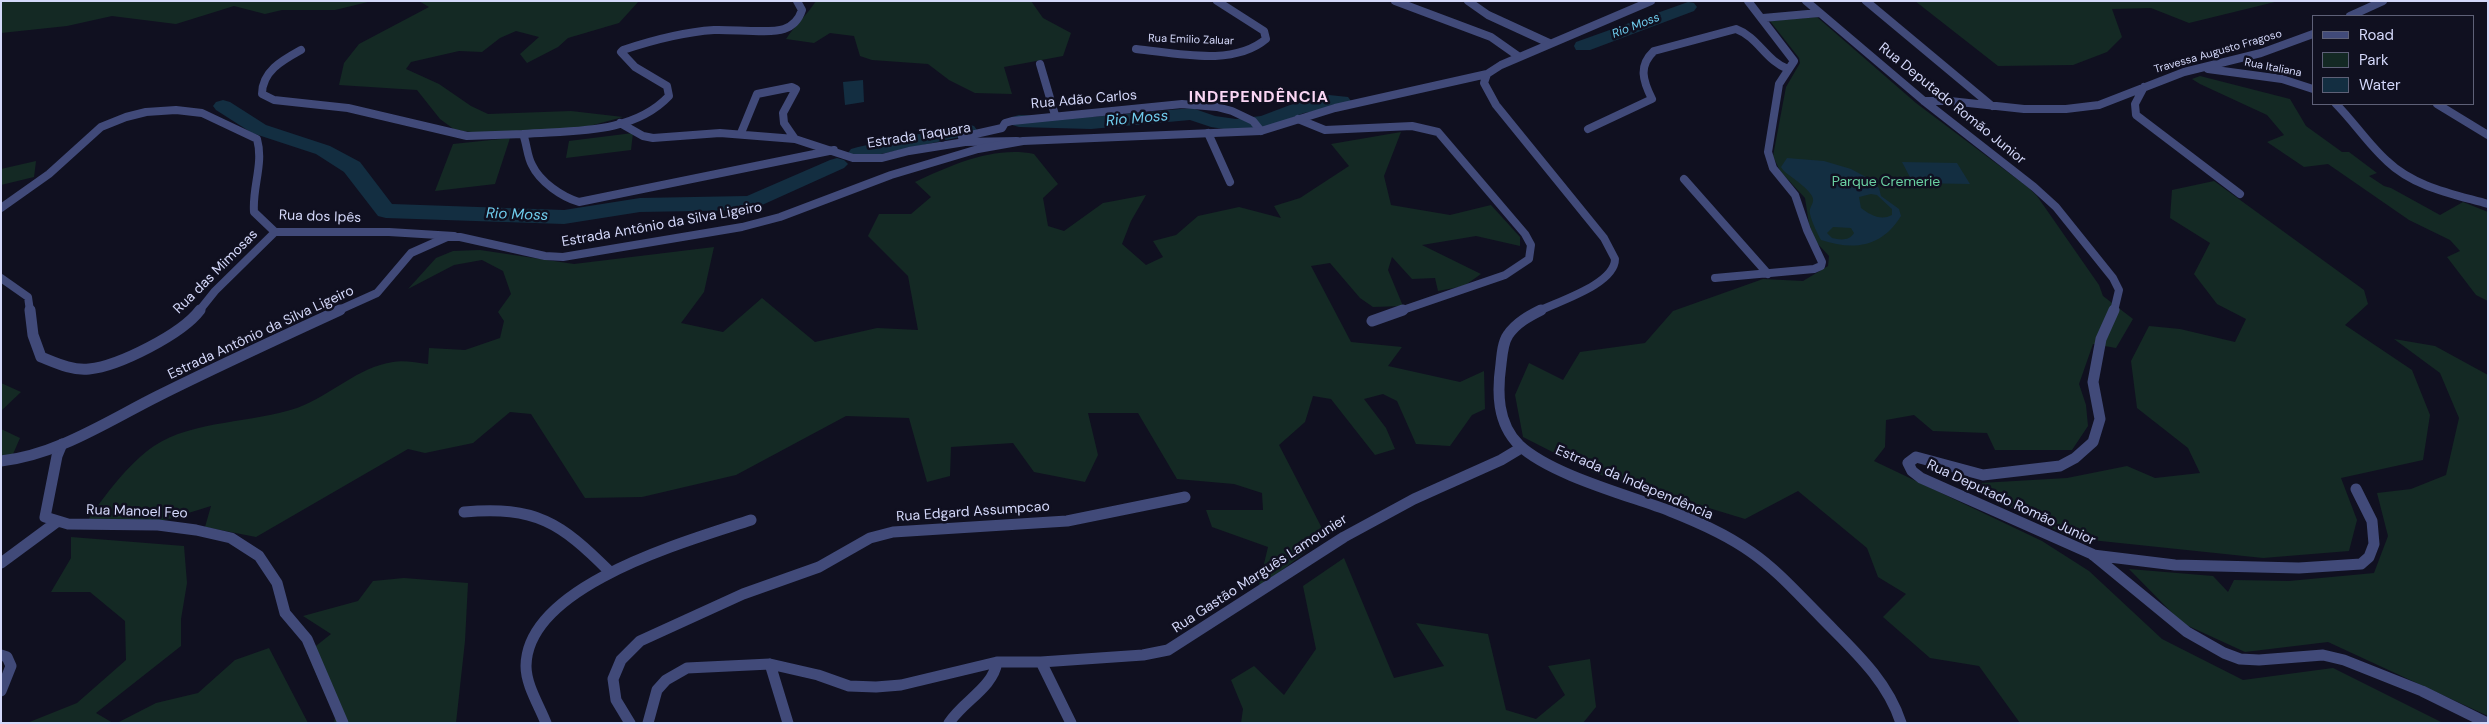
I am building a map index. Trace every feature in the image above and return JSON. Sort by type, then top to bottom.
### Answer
[{"type":"street","points":[[301,50],[279,63],[267,75],[260,87],[262,94],[274,100],[348,108],[467,136],[523,134],[620,123],[652,112],[664,103],[669,96],[667,86],[630,63],[622,56],[621,52],[623,50],[660,38],[714,30],[782,30],[791,26],[800,16],[802,10],[797,1]]},
{"type":"street","name":"Rua Emilio Zaluar","points":[[1136,49],[1231,54],[1250,52],[1261,47],[1266,39],[1264,32],[1218,1]]},
{"type":"street","points":[[1395,1],[1485,34],[1518,56]]},
{"type":"street","points":[[1468,1],[1488,14],[1549,44]]},
{"type":"street","points":[[1487,74],[1501,64],[1518,56],[1651,1]]},
{"type":"street","points":[[1715,278],[1814,270],[1821,266],[1822,262],[1806,230],[1795,195],[1773,168],[1768,152],[1779,84],[1794,61],[1763,18],[1748,1]]},
{"type":"street","name":"Rua Deputado Romão Junior","points":[[1806,1],[1924,101],[2034,187],[2056,207],[2113,278],[2119,290],[2117,304],[2101,339],[2093,382],[2100,419],[2093,442],[2075,458],[2060,466],[1983,475],[1916,457],[1911,459],[1909,467],[1921,478],[2092,554],[2120,575],[2187,632],[2224,654],[2240,659],[2259,660],[2323,655],[2344,660],[2422,691],[2487,723]]},
{"type":"street","points":[[1866,1],[1992,107]]},
{"type":"street","points":[[2352,15],[2384,1]]},
{"type":"street","points":[[1763,18],[1819,13]]},
{"type":"street","points":[[1588,129],[1652,99],[1646,87],[1642,66],[1649,55],[1668,47],[1736,30],[1746,33],[1776,63],[1788,69]]},
{"type":"street","name":"Travessa Augusto Fragoso","points":[[1924,101],[1950,101],[1992,107],[2046,110],[2099,105],[2200,68],[2261,53],[2312,34]]},
{"type":"street","points":[[1040,64],[1055,115]]},
{"type":"street","name":"Rua Italiana","points":[[2200,68],[2282,79],[2312,88]]},
{"type":"street","name":"Estrada Antônio da Silva Ligeiro","points":[[1,462],[62,444],[231,360],[377,293],[411,253],[446,237],[460,237],[545,256],[563,257],[742,227],[780,217],[869,183],[949,156],[1023,141],[1261,131],[1335,108],[1487,74]]},
{"type":"street","name":"Estrada da Independência","points":[[1487,74],[1484,83],[1496,105],[1604,238],[1613,251],[1615,261],[1613,271],[1601,281],[1534,313],[1521,321],[1508,334],[1500,365],[1500,408],[1503,422],[1521,448],[1567,473],[1692,520],[1737,542],[1756,555],[1798,593],[1855,650],[1892,701],[1901,723]]},
{"type":"street","points":[[741,134],[756,94],[792,87],[796,89],[784,113],[784,123],[795,139]]},
{"type":"street","points":[[2144,87],[2136,99],[2134,110],[2136,115],[2240,194]]},
{"type":"street","name":"Rua Adão Carlos","points":[[909,151],[915,146],[1002,128],[1005,123],[1012,120],[1182,104],[1217,107],[1253,120],[1261,131]]},
{"type":"street","points":[[2337,105],[2389,163],[2404,175],[2431,186],[2488,204]]},
{"type":"street","points":[[2439,105],[2488,135]]},
{"type":"street","name":"Rua dos Ipês","points":[[1,208],[49,174],[101,127],[146,112],[176,110],[202,114],[257,139],[262,152],[260,169],[253,189],[254,212],[275,232],[389,232],[460,237]]},
{"type":"street","points":[[1298,119],[1325,130],[1412,126],[1438,132],[1525,234],[1531,245],[1529,259],[1505,275],[1372,321]]},
{"type":"street","name":"Estrada Taquara","points":[[620,123],[643,136],[653,138],[741,134],[795,139],[834,150],[853,158],[866,159],[882,158],[909,151],[965,142],[1023,141]]},
{"type":"street","points":[[1208,133],[1230,182]]},
{"type":"street","points":[[523,134],[529,146],[532,166],[570,200],[578,202],[834,150]]},
{"type":"street","points":[[1684,180],[1768,274]]},
{"type":"street","name":"Rua das Mimosas","points":[[1,278],[11,282],[28,297],[33,335],[41,357],[67,367],[89,369],[126,358],[166,338],[195,317],[215,291],[275,232]]},
{"type":"street","points":[[58,521],[45,516],[57,456],[62,444]]},
{"type":"street","name":"Rua Gastão Marguês Lamounier","points":[[648,723],[657,690],[666,680],[687,668],[770,664],[818,675],[849,686],[876,688],[901,685],[998,662],[1042,662],[1143,655],[1168,650],[1344,537],[1414,499],[1501,460],[1521,448]]},
{"type":"street","points":[[2092,554],[2184,565],[2299,568],[2361,564],[2369,557],[2374,544],[2372,521],[2356,489]]},
{"type":"street","name":"Rua Edgard Assumpcao","points":[[630,723],[621,712],[612,695],[614,674],[629,650],[640,641],[743,594],[819,567],[841,552],[870,538],[912,529],[1067,521],[1185,497]]},
{"type":"street","points":[[464,512],[506,510],[546,521],[582,543],[610,572]]},
{"type":"street","points":[[546,723],[526,666],[532,634],[541,623],[579,589],[610,572],[751,520]]},
{"type":"street","points":[[1,563],[58,521]]},
{"type":"street","name":"Rua Manoel Feo","points":[[58,521],[85,526],[158,525],[196,530],[231,538],[259,556],[277,583],[286,614],[306,639],[344,723]]},
{"type":"street","points":[[1,655],[7,657],[11,666],[1,690]]},
{"type":"street","points":[[949,723],[953,714],[994,677],[998,662]]},
{"type":"street","points":[[1042,662],[1071,723]]},
{"type":"street","points":[[770,664],[788,723]]},
{"type":"green space","points":[[1,1],[372,1],[335,10],[282,10],[265,14],[234,6],[176,24],[112,16],[67,26],[1,33]]},
{"type":"green space","points":[[419,1],[639,1],[619,23],[568,38],[558,47],[527,63],[520,54],[539,37],[516,31],[500,38],[482,52],[459,51],[411,62],[406,69],[439,84],[471,106],[488,114],[571,111],[623,117],[571,131],[504,136],[455,130],[440,119],[417,90],[339,85],[344,63],[359,44],[429,7]]},
{"type":"green space","points":[[816,1],[1031,1],[1043,18],[1071,33],[1063,56],[1004,67],[1012,94],[975,93],[949,80],[928,64],[872,60],[860,56],[854,36],[830,33],[814,43],[786,39]]},
{"type":"green space","points":[[1915,1],[2279,1],[2189,23],[2151,8],[2112,9],[2122,37],[2107,52],[2073,65],[1998,66]]},
{"type":"green space","name":"Parque Cremerie","points":[[1817,17],[1916,103],[2029,188],[2037,196],[2099,285],[2103,296],[2133,319],[2116,348],[2093,344],[2079,384],[2086,405],[2088,426],[2072,450],[1995,450],[1987,433],[1933,431],[1914,415],[1886,420],[1885,447],[1874,461],[2042,541],[2089,571],[2162,639],[2243,680],[2333,668],[2443,723],[2020,723],[1979,666],[1930,658],[1883,617],[1906,594],[1878,577],[1867,548],[1798,491],[1745,519],[1594,473],[1523,437],[1515,395],[1529,363],[1563,380],[1580,352],[1645,343],[1673,311],[1763,279],[1803,281],[1828,266],[1829,256],[1816,242],[1809,224],[1805,198],[1780,171],[1773,156],[1786,87],[1800,63],[1799,58],[1770,21]]},
{"type":"green space","points":[[2200,76],[2290,99],[2306,126],[2342,152],[2349,152],[2377,173],[2369,176],[2384,186],[2440,215],[2463,202],[2488,212],[2488,301],[2476,295],[2447,257],[2460,251],[2450,240],[2409,220],[2328,164],[2304,167],[2267,142],[2284,135],[2267,115],[2192,79]]},
{"type":"green space","points":[[1401,132],[1384,176],[1391,205],[1450,215],[1491,205],[1520,237],[1520,246],[1476,236],[1422,245],[1481,274],[1464,286],[1438,291],[1435,278],[1412,279],[1392,257],[1388,270],[1403,306],[1373,307],[1360,298],[1330,263],[1311,266],[1351,342],[1402,347],[1388,366],[1460,382],[1484,371],[1485,409],[1472,415],[1450,446],[1416,444],[1397,401],[1383,394],[1364,399],[1386,428],[1395,449],[1375,455],[1331,399],[1313,396],[1305,422],[1279,445],[1326,536],[1258,589],[1268,547],[1212,527],[1206,510],[1263,510],[1262,493],[1234,484],[1177,479],[1138,413],[1088,413],[1098,455],[1085,482],[1034,472],[1013,443],[951,447],[950,476],[927,482],[909,418],[846,416],[736,475],[642,497],[585,498],[531,414],[510,412],[473,443],[425,453],[408,449],[256,537],[205,527],[211,506],[156,523],[88,520],[110,490],[136,461],[154,446],[170,438],[187,431],[262,417],[297,408],[380,365],[402,361],[428,364],[429,348],[465,350],[500,338],[504,321],[498,312],[511,294],[503,271],[482,260],[454,265],[408,289],[436,258],[453,251],[480,250],[574,264],[714,247],[704,292],[681,323],[723,332],[762,298],[815,342],[877,328],[918,330],[908,276],[868,236],[879,214],[911,214],[931,197],[915,182],[943,169],[988,155],[1019,152],[1034,154],[1058,184],[1043,198],[1048,226],[1064,231],[1103,203],[1146,195],[1131,221],[1122,244],[1146,265],[1163,257],[1153,241],[1176,235],[1198,216],[1239,207],[1281,218],[1274,206],[1300,198],[1349,166],[1331,144]]},
{"type":"green space","points":[[633,133],[631,150],[566,158],[569,141]]},
{"type":"green space","points":[[510,138],[495,184],[435,191],[453,144]]},
{"type":"green space","points":[[36,161],[34,177],[1,185],[1,169]]},
{"type":"green space","points":[[2214,181],[2364,290],[2368,304],[2345,325],[2412,370],[2430,415],[2423,460],[2341,478],[2357,520],[2349,551],[2263,558],[2072,538],[1963,484],[2067,478],[2127,466],[2155,478],[2200,473],[2188,448],[2137,408],[2131,361],[2149,326],[2180,329],[2235,342],[2246,319],[2217,304],[2194,274],[2210,243],[2170,218],[2172,190]]},
{"type":"green space","points":[[2394,339],[2435,346],[2488,375],[2488,716],[2328,642],[2245,652],[2182,623],[2129,569],[2213,576],[2228,592],[2234,580],[2289,581],[2374,573],[2388,536],[2377,493],[2411,489],[2446,475],[2459,418],[2440,373]]},
{"type":"green space","points":[[1,383],[21,392],[1,411]]},
{"type":"green space","points":[[1,429],[20,438],[10,461],[1,464]]},
{"type":"green space","points":[[71,537],[184,546],[187,583],[181,619],[181,646],[96,713],[113,723],[27,723],[77,703],[126,660],[125,621],[90,592],[51,592],[71,558]]},
{"type":"green space","points":[[1344,558],[1394,678],[1444,666],[1416,623],[1488,634],[1506,710],[1536,719],[1565,695],[1548,666],[1590,659],[1596,707],[1583,723],[1241,723],[1243,709],[1231,680],[1254,666],[1284,695],[1316,649],[1303,586]]},
{"type":"green space","points":[[404,578],[468,583],[465,641],[456,723],[334,723],[335,717],[307,653],[331,634],[303,616],[358,601],[373,581]]},
{"type":"green space","points":[[269,648],[308,723],[117,723],[156,703],[198,693],[235,660]]},
{"type":"water","points":[[863,80],[864,102],[845,105],[843,82]]},
{"type":"water","points":[[1787,158],[1824,161],[1851,169],[1864,176],[1879,188],[1881,196],[1899,209],[1901,216],[1885,234],[1866,244],[1845,245],[1821,240],[1810,214],[1813,201],[1812,196],[1781,167]],"holes":[[[1871,194],[1877,195],[1892,209],[1892,215],[1888,217],[1876,216],[1861,208],[1859,197]],[[1833,227],[1851,228],[1854,233],[1845,239],[1832,238],[1827,233]]]},
{"type":"water","points":[[1902,162],[1957,163],[1970,184],[1913,183]]},
{"type":"waterway","name":"Rio Moss","points":[[1583,46],[1688,7]]},
{"type":"waterway","name":"Rio Moss","points":[[1019,121],[1091,123],[1192,114],[1211,121],[1236,125],[1265,122],[1297,109],[1329,101],[1341,101]]},
{"type":"waterway","name":"Rio Moss","points":[[223,106],[259,129],[323,150],[352,167],[386,211],[564,217],[640,205],[751,203],[837,164]]},
{"type":"waterway","name":"Rio Moss","points":[[858,153],[967,130]]},
{"type":"district","name":"INDEPENDÊNCIA","points":[[1259,98]]}]
